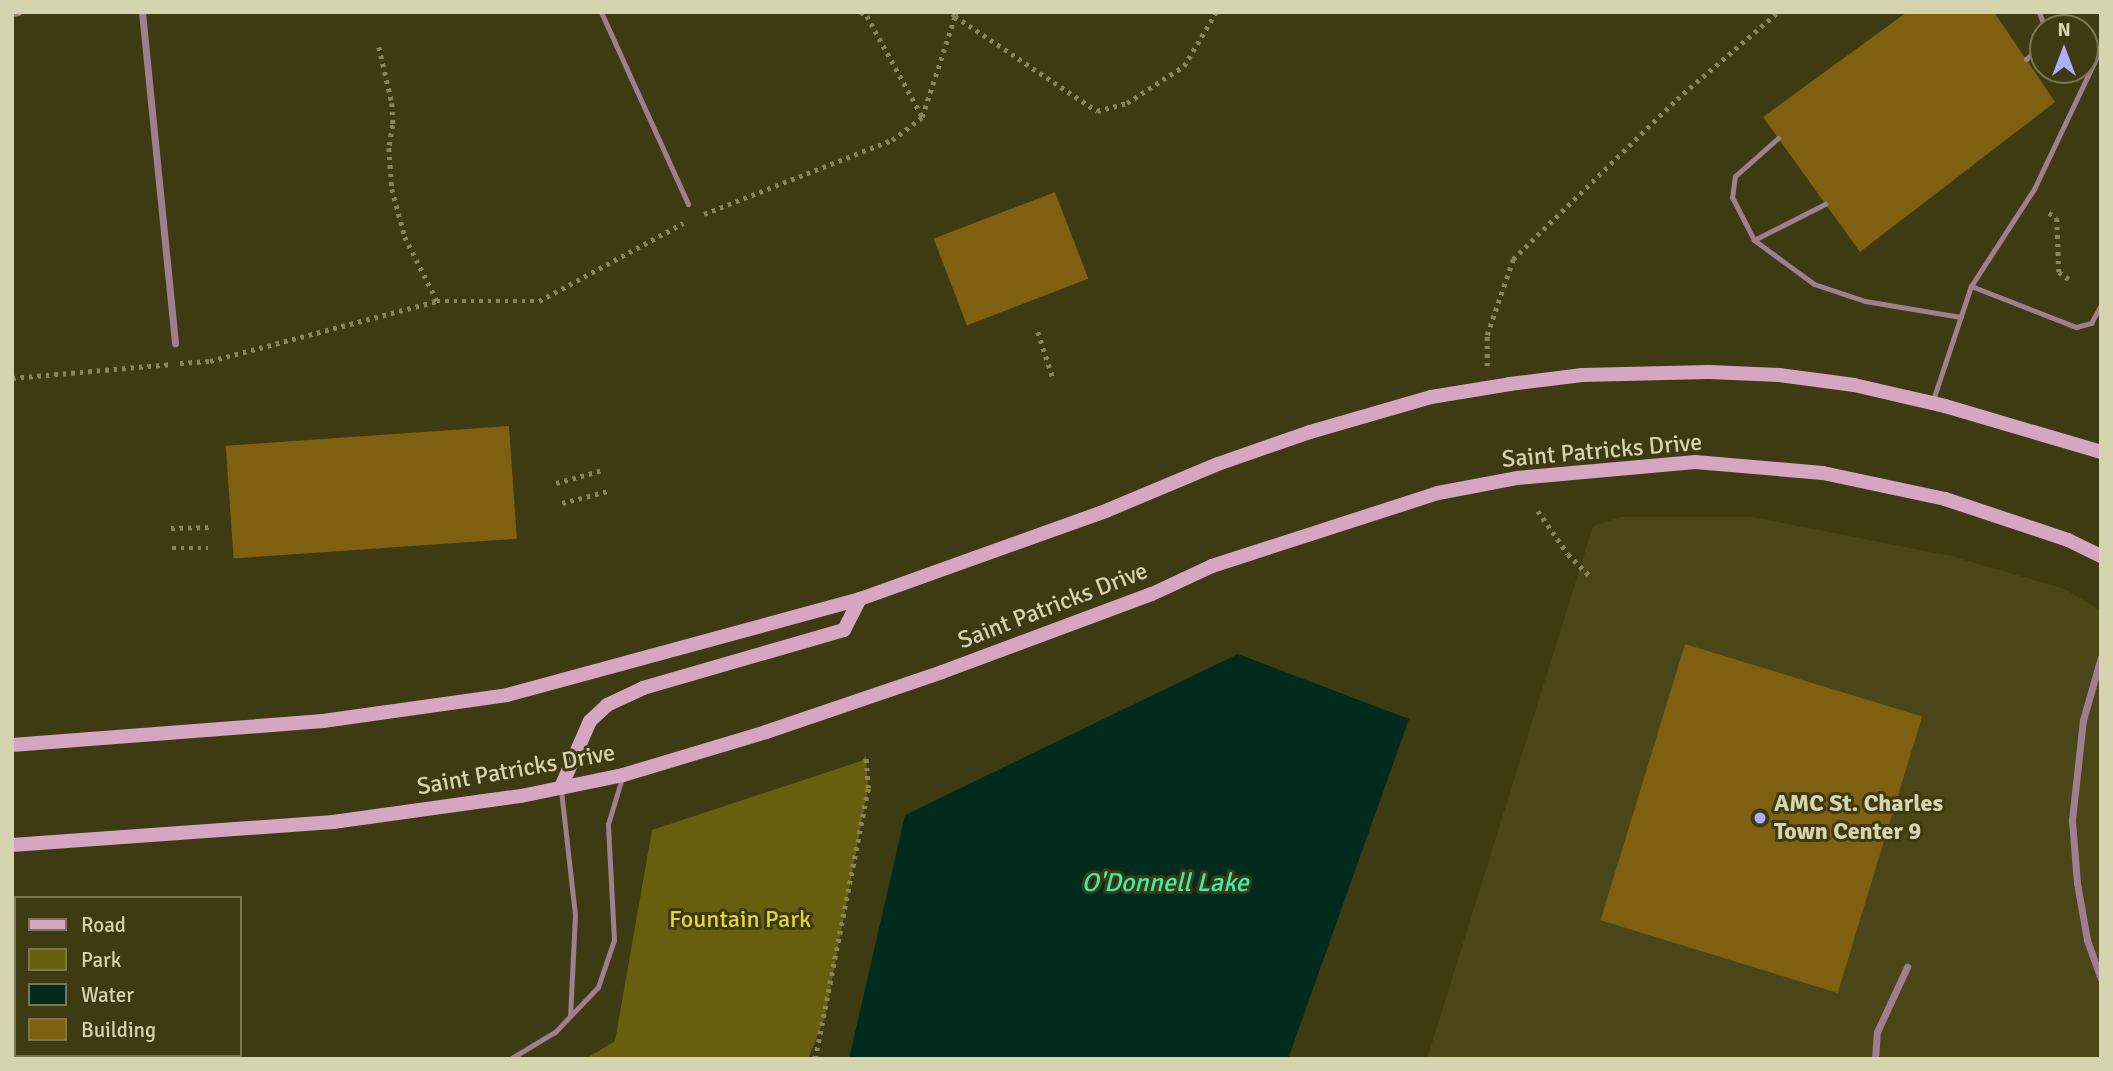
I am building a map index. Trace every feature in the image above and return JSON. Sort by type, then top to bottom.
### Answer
[{"type":"main road","points":[[12,745],[323,721],[507,695],[860,599],[1108,510],[1218,464],[1310,432],[1431,397],[1488,388],[1582,375],[1709,372],[1779,375],[1854,386],[1932,403],[2101,452]]},
{"type":"main road","name":"Saint Patricks Drive","points":[[12,845],[333,822],[521,796],[623,775],[766,732],[942,672],[1152,594],[1212,566],[1438,493],[1517,478],[1695,462],[1823,473],[1945,499],[2068,540],[2101,556]]},
{"type":"main road","points":[[561,787],[590,721],[607,705],[643,688],[844,629],[860,599]]},
{"type":"street","points":[[12,13],[18,12]]},
{"type":"street","points":[[142,12],[175,343]]},
{"type":"street","points":[[2101,657],[2083,720],[2072,820],[2077,883],[2087,940],[2101,979]]},
{"type":"street","points":[[1874,1059],[1877,1032],[1907,967]]},
{"type":"lane","points":[[601,12],[688,204]]},
{"type":"lane","points":[[1932,403],[1971,286],[2034,189],[2100,48]]},
{"type":"lane","points":[[2026,59],[2029,56]]},
{"type":"lane","points":[[1778,138],[1735,176],[1732,197],[1754,240],[1814,284],[1865,301],[1961,317]]},
{"type":"lane","points":[[1754,240],[1825,204]]},
{"type":"lane","points":[[1971,286],[2076,327],[2091,323],[2101,305]]},
{"type":"lane","points":[[510,1059],[555,1032],[598,987],[614,940],[608,824],[623,775]]},
{"type":"lane","points":[[561,787],[575,915],[570,1016]]},
{"type":"path","points":[[861,12],[867,16],[922,117]]},
{"type":"path","points":[[949,12],[956,14],[1097,111],[1127,103],[1184,66],[1216,12]]},
{"type":"path","points":[[1488,388],[1487,335],[1513,259],[1677,99],[1778,12]]},
{"type":"path","points":[[12,378],[210,361],[437,301],[539,301],[608,266],[671,229],[756,191],[892,140],[922,117],[956,14]]},
{"type":"path","points":[[379,47],[392,103],[393,125],[389,148],[392,189],[405,237],[437,301]]},
{"type":"path","points":[[2049,214],[2057,218],[2059,272],[2069,279]]},
{"type":"path","points":[[1038,332],[1054,378]]},
{"type":"path","points":[[556,483],[603,470]]},
{"type":"path","points":[[562,503],[608,491]]},
{"type":"path","points":[[1538,511],[1568,554],[1589,575]]},
{"type":"path","points":[[171,528],[213,527]]},
{"type":"path","points":[[172,548],[208,548]]},
{"type":"path","points":[[815,1059],[869,788],[866,756]]},
{"type":"shaded area","points":[[1621,517],[1753,517],[1951,556],[2065,589],[2101,611],[2101,1059],[1427,1059],[1593,526]]},
{"type":"green space","name":"Fountain Park","points":[[866,756],[868,788],[825,1017],[808,1059],[585,1059],[615,1041],[652,830],[861,761]]},
{"type":"water","name":"O'Donnell Lake","points":[[1238,654],[1409,719],[1288,1059],[849,1059],[905,815]]},
{"type":"building","points":[[1907,12],[1994,12],[2029,64],[2029,84],[2043,84],[2055,102],[1860,252],[1763,117]]},
{"type":"building","points":[[1055,192],[1088,279],[967,325],[934,239]]},
{"type":"building","points":[[509,426],[517,539],[234,559],[226,446]]},
{"type":"building","name":"AMC St. Charles Town Center 9","points":[[1685,644],[1922,717],[1838,993],[1601,920]]},
{"type":"place","name":"AMC St. Charles Town Center 9","points":[[1760,818]]}]
